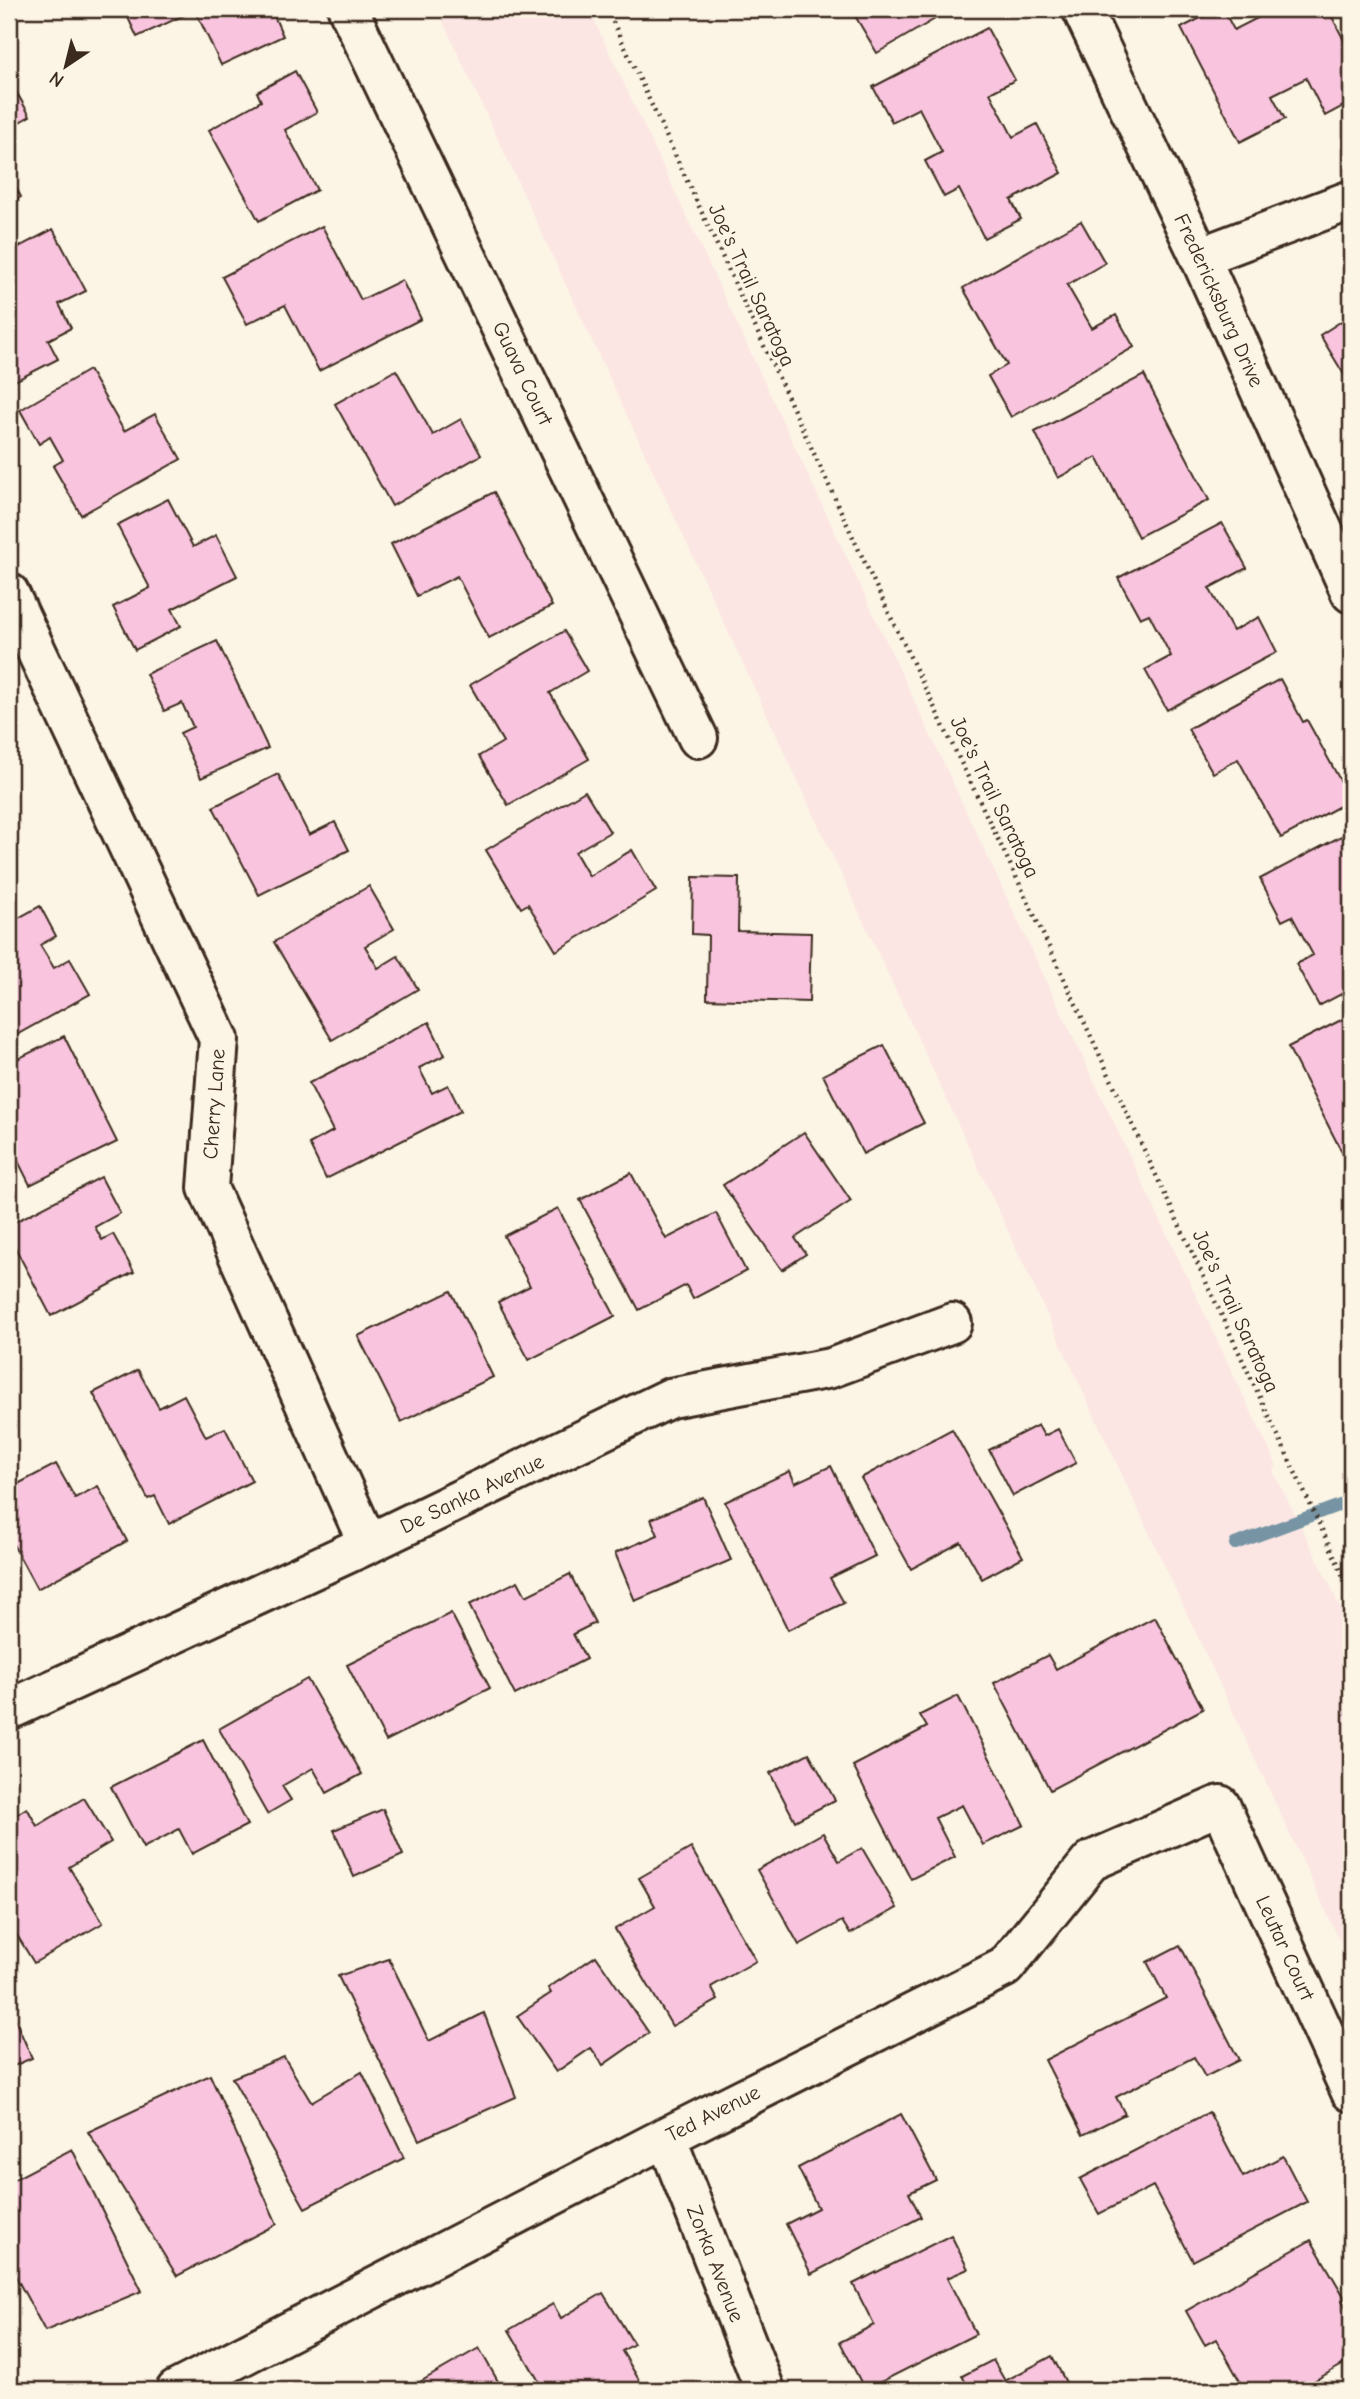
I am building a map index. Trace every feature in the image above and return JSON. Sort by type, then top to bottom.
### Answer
[{"type":"street","name":"Guava Court","points":[[348,9],[698,737]]},
{"type":"street","name":"Fredericksburg Drive","points":[[1082,9],[1200,257],[1351,593]]},
{"type":"street","points":[[1200,257],[1351,200]]},
{"type":"street","name":"Cherry Lane","points":[[9,593],[219,1039],[208,1188],[368,1544]]},
{"type":"street","name":"De Sanka Avenue","points":[[9,1710],[368,1544],[670,1398],[831,1368],[952,1323]]},
{"type":"street","name":"Leutar Court","points":[[1220,1805],[1351,2092]]},
{"type":"street","name":"Ted Avenue","points":[[176,2390],[666,2137],[1005,1967],[1091,1861],[1220,1805]]},
{"type":"street","name":"Zorka Avenue","points":[[666,2137],[765,2390]]},
{"type":"path","name":"Joe's Trail Saratoga","points":[[607,9],[872,578],[1027,900],[1339,1566],[1351,1601]]},
{"type":"shaded area","points":[[437,9],[589,9],[1277,1466],[1273,1471],[1329,1582],[1351,1633],[1351,1965]]},
{"type":"building","points":[[124,9],[271,9],[283,36],[221,65],[195,10],[137,37]]},
{"type":"building","points":[[851,9],[952,9],[877,53]]},
{"type":"building","points":[[1223,9],[1234,30],[1275,9],[1328,9],[1345,42],[1351,38],[1351,102],[1325,116],[1306,78],[1272,95],[1285,119],[1240,142],[1181,28]]},
{"type":"building","points":[[987,28],[1015,80],[990,93],[1013,137],[1037,124],[1062,173],[1011,200],[1021,219],[984,238],[959,189],[944,197],[925,161],[942,152],[919,108],[892,122],[873,87]]},
{"type":"building","points":[[295,71],[317,112],[285,130],[317,190],[259,221],[209,130],[261,101],[257,92]]},
{"type":"building","points":[[9,79],[30,116],[9,128]]},
{"type":"building","points":[[9,175],[21,197],[9,204]]},
{"type":"building","points":[[1081,221],[1105,263],[1067,285],[1092,328],[1116,315],[1134,347],[1011,417],[988,376],[1007,365],[963,288]]},
{"type":"building","points":[[322,226],[361,300],[402,280],[421,319],[319,371],[285,305],[247,324],[222,277]]},
{"type":"building","points":[[53,229],[86,291],[59,304],[71,328],[48,340],[58,359],[15,381],[9,370],[9,252]]},
{"type":"building","points":[[1351,315],[1351,386],[1320,335]]},
{"type":"building","points":[[89,370],[124,431],[155,414],[181,459],[81,515],[53,466],[63,460],[50,437],[39,444],[20,410]]},
{"type":"building","points":[[396,370],[433,435],[461,419],[481,455],[392,506],[335,404]]},
{"type":"building","points":[[1144,375],[1209,500],[1138,537],[1097,457],[1058,478],[1035,432]]},
{"type":"building","points":[[494,492],[552,606],[489,638],[457,576],[417,596],[391,544]]},
{"type":"building","points":[[168,499],[193,547],[216,535],[237,576],[172,609],[181,626],[135,650],[113,607],[150,588],[117,525]]},
{"type":"building","points":[[1222,523],[1247,568],[1209,588],[1233,631],[1259,617],[1277,652],[1167,710],[1145,670],[1171,656],[1149,614],[1140,618],[1118,578]]},
{"type":"building","points":[[564,631],[587,671],[550,693],[589,759],[508,805],[479,756],[503,742],[470,685]]},
{"type":"building","points":[[217,641],[268,748],[201,778],[180,733],[193,727],[182,703],[164,711],[146,674]]},
{"type":"building","points":[[1280,679],[1303,722],[1307,720],[1351,800],[1281,838],[1238,759],[1213,773],[1188,729]]},
{"type":"building","points":[[278,774],[309,835],[335,822],[349,850],[259,895],[213,807]]},
{"type":"building","points":[[585,791],[610,832],[575,852],[589,876],[632,850],[656,891],[556,951],[528,904],[521,908],[486,850]]},
{"type":"building","points":[[1351,831],[1351,989],[1319,1006],[1296,964],[1313,955],[1292,916],[1282,921],[1260,879]]},
{"type":"building","points":[[693,877],[739,878],[738,931],[811,933],[809,1002],[707,999],[708,935],[692,934]]},
{"type":"building","points":[[369,886],[394,929],[365,946],[378,968],[398,956],[418,989],[332,1040],[274,942]]},
{"type":"building","points":[[40,906],[56,936],[40,945],[54,968],[70,959],[90,994],[9,1039],[9,923]]},
{"type":"building","points":[[1351,1015],[1351,1170],[1288,1047]]},
{"type":"building","points":[[429,1022],[445,1055],[419,1068],[432,1093],[448,1085],[461,1111],[326,1179],[309,1144],[333,1131],[309,1083]]},
{"type":"building","points":[[64,1036],[117,1142],[30,1185],[9,1143],[9,1063]]},
{"type":"building","points":[[884,1045],[924,1123],[863,1154],[823,1075]]},
{"type":"building","points":[[804,1132],[851,1201],[795,1238],[806,1254],[782,1270],[723,1185]]},
{"type":"building","points":[[631,1173],[666,1239],[716,1213],[746,1271],[693,1299],[686,1285],[639,1310],[580,1200]]},
{"type":"building","points":[[101,1177],[120,1213],[95,1227],[102,1240],[113,1234],[134,1272],[51,1316],[9,1236],[9,1225]]},
{"type":"building","points":[[558,1208],[615,1316],[529,1360],[498,1302],[530,1286],[504,1236]]},
{"type":"building","points":[[451,1291],[493,1377],[401,1422],[358,1336]]},
{"type":"building","points":[[138,1370],[159,1408],[184,1395],[206,1437],[225,1428],[252,1481],[169,1524],[155,1496],[148,1499],[93,1393]]},
{"type":"building","points":[[1038,1425],[1044,1436],[1058,1429],[1076,1463],[1013,1496],[989,1450]]},
{"type":"building","points":[[952,1429],[1023,1557],[982,1579],[961,1542],[911,1569],[861,1478]]},
{"type":"building","points":[[56,1464],[75,1498],[98,1486],[127,1541],[37,1589],[9,1537],[9,1502],[18,1497],[12,1487]]},
{"type":"building","points":[[831,1466],[875,1556],[830,1578],[844,1603],[788,1630],[725,1502],[790,1471],[795,1483]]},
{"type":"building","points":[[703,1497],[731,1560],[635,1601],[615,1553],[658,1535],[651,1519]]},
{"type":"building","points":[[570,1574],[595,1623],[573,1634],[586,1659],[515,1695],[469,1605],[518,1581],[526,1596]]},
{"type":"building","points":[[451,1613],[490,1688],[386,1741],[347,1665]]},
{"type":"building","points":[[1155,1617],[1203,1709],[1050,1790],[994,1683],[1048,1655],[1056,1669]]},
{"type":"building","points":[[307,1679],[362,1774],[327,1793],[313,1768],[282,1786],[291,1800],[267,1814],[219,1729]]},
{"type":"building","points":[[958,1696],[1024,1825],[983,1845],[962,1805],[935,1818],[955,1857],[911,1879],[853,1766],[927,1727],[920,1715]]},
{"type":"building","points":[[203,1740],[247,1825],[192,1854],[179,1829],[143,1848],[111,1787]]},
{"type":"building","points":[[809,1753],[835,1800],[795,1821],[770,1773]]},
{"type":"building","points":[[84,1798],[111,1842],[69,1867],[103,1923],[34,1963],[9,1922],[9,1819],[27,1808],[37,1826]]},
{"type":"building","points":[[383,1809],[403,1855],[354,1877],[334,1830]]},
{"type":"building","points":[[823,1833],[839,1861],[862,1848],[897,1908],[850,1934],[842,1921],[799,1945],[757,1870]]},
{"type":"building","points":[[691,1848],[756,1961],[711,1987],[718,2000],[672,2026],[615,1929],[655,1906],[639,1878]]},
{"type":"building","points":[[1180,1945],[1239,2060],[1205,2077],[1194,2057],[1116,2097],[1125,2114],[1083,2135],[1045,2060],[1166,1998],[1147,1962]]},
{"type":"building","points":[[596,1956],[649,2033],[603,2065],[591,2048],[556,2072],[517,2016],[551,1993],[548,1988]]},
{"type":"building","points":[[389,1959],[429,2041],[484,2013],[516,2097],[419,2140],[338,1976]]},
{"type":"building","points":[[9,2006],[32,2058],[9,2068]]},
{"type":"building","points":[[284,2057],[311,2102],[362,2072],[404,2158],[305,2208],[232,2078]]},
{"type":"building","points":[[210,2075],[277,2224],[177,2276],[88,2132]]},
{"type":"building","points":[[1209,2112],[1243,2177],[1283,2156],[1307,2202],[1193,2261],[1153,2186],[1099,2214],[1080,2179]]},
{"type":"building","points":[[901,2114],[936,2180],[909,2193],[921,2217],[811,2274],[786,2224],[818,2208],[798,2168]]},
{"type":"building","points":[[72,2149],[142,2291],[45,2331],[9,2264],[9,2182]]},
{"type":"building","points":[[951,2235],[968,2269],[947,2278],[976,2334],[865,2390],[840,2342],[874,2325],[853,2284]]},
{"type":"building","points":[[1311,2240],[1345,2298],[1342,2300],[1351,2317],[1351,2360],[1298,2390],[1245,2390],[1216,2339],[1205,2345],[1186,2311]]},
{"type":"building","points":[[603,2293],[634,2344],[622,2351],[645,2390],[544,2390],[509,2330],[553,2304],[561,2318]]},
{"type":"building","points":[[479,2348],[503,2390],[406,2390]]},
{"type":"building","points":[[1052,2356],[1070,2390],[960,2390],[968,2386],[962,2376],[993,2360],[1005,2381]]},
{"type":"waterway","points":[[1235,1544],[1351,1501]]}]
